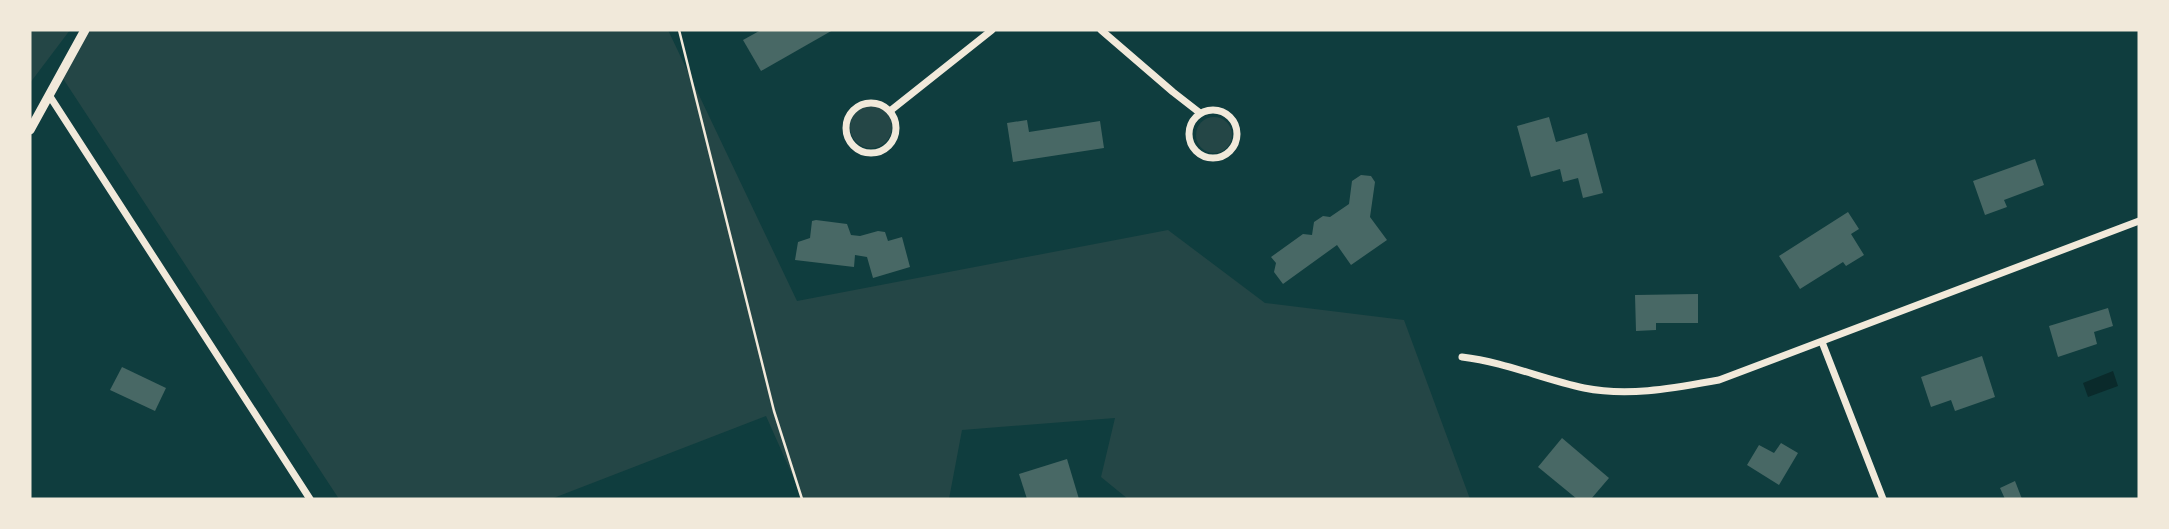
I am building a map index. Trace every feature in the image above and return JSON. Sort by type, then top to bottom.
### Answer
[{"type":"street","points":[[30,131],[85,30]]},
{"type":"street","points":[[890,111],[992,30]]},
{"type":"street","points":[[1101,30],[1200,113]]},
{"type":"street","points":[[49,95],[310,499]]},
{"type":"street","points":[[874,103],[883,105],[890,111],[896,124],[894,140],[889,146],[875,153],[868,153],[859,151],[852,145],[845,129],[846,121],[857,106],[874,103]]},
{"type":"street","points":[[1220,110],[1236,124],[1237,139],[1228,153],[1213,158],[1205,157],[1193,147],[1189,132],[1194,118],[1200,113],[1220,110]]},
{"type":"street","points":[[1462,357],[1513,366],[1547,379],[1586,388],[1614,391],[1663,391],[1719,380],[2139,221]]},
{"type":"street","points":[[1822,342],[1883,499]]},
{"type":"path","points":[[679,30],[774,411],[802,499]]},
{"type":"shaded area","points":[[30,30],[70,30],[30,83]]},
{"type":"shaded area","points":[[85,30],[668,30],[797,301],[1168,230],[1265,303],[1404,320],[1470,499],[1128,499],[1101,477],[1115,418],[962,430],[949,499],[803,499],[766,416],[551,499],[339,499],[60,74]]},
{"type":"shaded area","points":[[871,106],[886,112],[892,127],[886,142],[871,148],[856,142],[850,127],[856,112]]},
{"type":"shaded area","points":[[1214,117],[1227,122],[1232,135],[1227,148],[1214,153],[1201,148],[1196,135],[1201,122]]},
{"type":"shaded area","points":[[2113,371],[2118,386],[2088,397],[2083,383]]},
{"type":"building","points":[[761,30],[833,30],[761,71],[743,40]]},
{"type":"building","points":[[1549,117],[1556,142],[1587,133],[1603,193],[1583,198],[1578,178],[1563,182],[1560,169],[1531,177],[1517,126]]},
{"type":"building","points":[[1027,120],[1029,132],[1100,121],[1104,148],[1013,162],[1007,123]]},
{"type":"building","points":[[2035,159],[2044,185],[2004,200],[2007,207],[1985,215],[1973,181]]},
{"type":"building","points":[[1361,175],[1371,176],[1375,182],[1370,217],[1387,240],[1351,265],[1337,245],[1283,284],[1274,272],[1276,263],[1271,257],[1303,234],[1312,235],[1314,222],[1323,216],[1330,217],[1349,204],[1352,181]]},
{"type":"building","points":[[1848,212],[1859,229],[1851,234],[1864,255],[1846,266],[1843,262],[1800,289],[1779,256]]},
{"type":"building","points":[[812,221],[847,224],[851,235],[860,236],[878,231],[885,232],[888,241],[902,237],[910,267],[873,278],[867,257],[855,255],[854,267],[795,260],[798,242],[810,238]]},
{"type":"building","points":[[1698,294],[1698,323],[1656,323],[1656,330],[1636,331],[1635,295]]},
{"type":"building","points":[[2108,308],[2113,326],[2094,332],[2097,344],[2058,357],[2049,326]]},
{"type":"building","points":[[1982,356],[1995,397],[1955,411],[1951,400],[1931,407],[1921,377]]},
{"type":"building","points":[[122,367],[166,388],[155,411],[110,390]]},
{"type":"building","points":[[1562,438],[1609,478],[1591,499],[1577,499],[1538,467]]},
{"type":"building","points":[[1781,443],[1798,453],[1779,485],[1747,465],[1759,445],[1774,453]]},
{"type":"building","points":[[1067,459],[1079,499],[1027,499],[1019,474]]},
{"type":"building","points":[[2015,481],[2022,499],[2005,499],[2000,488]]}]
